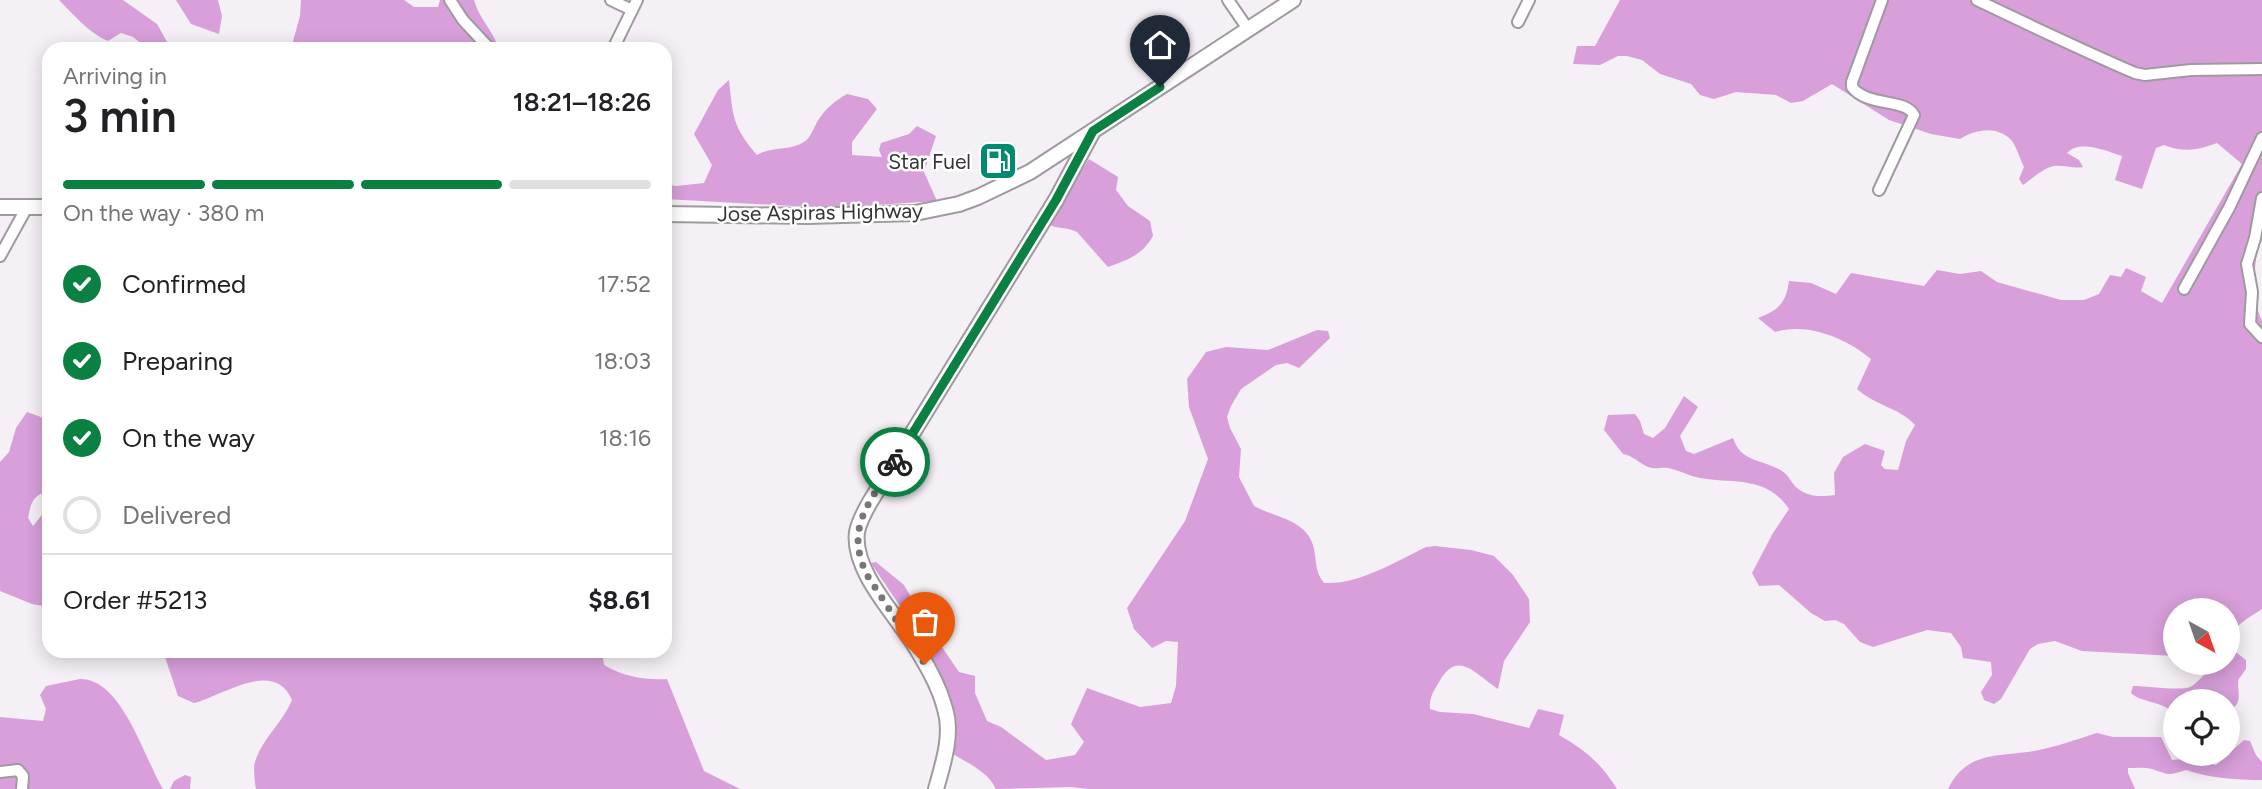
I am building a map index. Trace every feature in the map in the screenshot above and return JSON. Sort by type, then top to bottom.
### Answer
[{"type":"main road","name":"Jose Aspiras Highway","points":[[672,214],[807,216],[927,211],[958,204],[999,189],[1030,172],[1293,0]]},
{"type":"main road","points":[[936,789],[948,738],[946,711],[936,684],[914,645],[863,568],[858,545],[859,523],[1056,200],[1093,131]]},
{"type":"main road","points":[[0,207],[42,207]]},
{"type":"street","points":[[450,0],[463,20],[483,42]]},
{"type":"street","points":[[611,0],[634,5],[616,42]]},
{"type":"street","points":[[1228,0],[1248,29]]},
{"type":"street","points":[[1518,22],[1529,0]]},
{"type":"street","points":[[1880,190],[1914,115],[1908,108],[1864,98],[1852,87],[1882,0]]},
{"type":"street","points":[[1977,0],[2135,73],[2146,75],[2191,69],[2262,69]]},
{"type":"street","points":[[2184,289],[2229,208],[2262,138]]},
{"type":"street","points":[[2262,198],[2247,264],[2252,292],[2250,324],[2262,337]]},
{"type":"street","points":[[0,256],[27,207]]},
{"type":"street","points":[[0,772],[18,770],[23,776],[22,789]]},
{"type":"shaded area","points":[[59,0],[123,0],[157,24],[167,42],[139,42],[121,33],[108,41],[88,29]]},
{"type":"shaded area","points":[[176,0],[218,0],[222,16],[219,34],[191,24]]},
{"type":"shaded area","points":[[301,0],[404,0],[414,7],[438,7],[440,0],[474,0],[496,42],[293,42]]},
{"type":"shaded area","points":[[1620,0],[2262,0],[2262,232],[2257,254],[2255,289],[2262,321],[2262,609],[2240,624],[2240,598],[2163,598],[2163,655],[2082,651],[2055,641],[2038,644],[2030,649],[2001,699],[1994,704],[1984,700],[1981,692],[1992,675],[1991,662],[1963,658],[1961,647],[1951,633],[1927,630],[1873,647],[1860,642],[1844,624],[1835,620],[1825,621],[1811,613],[1779,585],[1759,586],[1752,573],[1789,509],[1780,498],[1749,483],[1700,478],[1668,468],[1648,467],[1623,454],[1604,430],[1608,415],[1635,414],[1644,434],[1653,438],[1665,428],[1684,396],[1698,407],[1680,436],[1686,451],[1694,454],[1733,438],[1741,452],[1782,471],[1797,488],[1810,495],[1835,495],[1834,473],[1843,457],[1865,444],[1885,451],[1881,465],[1885,469],[1898,470],[1906,441],[1915,425],[1902,414],[1857,389],[1871,359],[1861,351],[1826,334],[1800,329],[1775,332],[1758,318],[1780,305],[1786,295],[1789,281],[1811,283],[1836,294],[1851,273],[1924,286],[1937,270],[1960,274],[1981,271],[1997,282],[2061,300],[2084,300],[2099,294],[2110,275],[2121,277],[2126,268],[2146,277],[2141,291],[2162,303],[2242,164],[2217,143],[2191,150],[2164,145],[2156,148],[2142,189],[2115,180],[2122,156],[2086,146],[2067,153],[2079,160],[2083,167],[2050,167],[2023,185],[2019,179],[2024,167],[2017,150],[2012,141],[2000,133],[1979,131],[1960,139],[1931,134],[1889,120],[1832,84],[1803,101],[1791,103],[1776,95],[1736,92],[1714,99],[1700,95],[1691,84],[1660,74],[1642,60],[1627,56],[1618,56],[1600,65],[1573,64],[1577,46],[1595,46]]},
{"type":"shaded area","points":[[729,80],[735,120],[757,155],[804,142],[825,111],[847,94],[868,99],[877,109],[852,142],[852,155],[882,157],[879,150],[881,143],[909,134],[917,126],[936,136],[924,172],[937,201],[828,208],[672,199],[672,185],[704,183],[712,165],[694,134],[718,90]]},
{"type":"shaded area","points":[[1089,159],[1118,177],[1116,190],[1128,206],[1150,221],[1153,236],[1134,256],[1108,267],[1077,232],[1047,224]]},
{"type":"shaded area","points":[[1317,330],[1328,331],[1330,338],[1299,368],[1287,363],[1276,365],[1241,389],[1227,417],[1241,449],[1239,477],[1254,506],[1303,529],[1313,545],[1317,569],[1324,583],[1337,583],[1363,576],[1426,547],[1471,550],[1494,556],[1513,575],[1529,599],[1530,622],[1504,661],[1498,689],[1467,668],[1453,667],[1446,672],[1435,689],[1430,709],[1473,714],[1529,728],[1538,709],[1564,715],[1559,735],[1592,758],[1617,789],[996,789],[982,772],[950,752],[956,720],[945,683],[908,618],[871,563],[876,562],[904,585],[959,672],[975,676],[975,693],[987,721],[1001,727],[1046,760],[1075,755],[1084,742],[1071,724],[1087,688],[1140,707],[1171,703],[1176,686],[1178,642],[1166,641],[1152,648],[1134,629],[1127,608],[1185,521],[1208,459],[1189,407],[1187,379],[1206,352],[1226,347],[1268,350]]},
{"type":"shaded area","points":[[27,412],[42,417],[42,494],[34,500],[28,518],[33,526],[42,515],[42,606],[0,591],[0,462],[9,452],[16,428]]},
{"type":"shaded area","points":[[2240,655],[2246,660],[2246,669],[2238,680],[2239,689],[2163,689],[2163,706],[2131,693],[2133,686],[2185,688],[2203,676],[2240,676]]},
{"type":"shaded area","points":[[165,658],[603,658],[604,665],[619,672],[635,677],[667,679],[704,771],[740,789],[256,789],[254,768],[258,754],[292,700],[284,688],[273,682],[260,681],[247,683],[194,703],[178,696]]},
{"type":"shaded area","points":[[80,679],[95,682],[120,706],[163,789],[0,789],[0,717],[43,721],[46,709],[40,695],[46,686]]},
{"type":"shaded area","points":[[2097,733],[2113,737],[2161,737],[2163,766],[2240,766],[2240,744],[2244,740],[2250,741],[2262,762],[2262,780],[2223,778],[2186,770],[2169,774],[2149,768],[2128,768],[2135,789],[1948,789],[1956,776],[1976,761],[2046,748]]},
{"type":"shaded area","points":[[185,775],[191,777],[190,789],[170,789],[174,781]]},
{"type":"way so far","points":[[895,462],[859,523],[857,532],[860,561],[925,664]]},
{"type":"place","name":"Star Fuel","points":[[998,161]]},
{"type":"route","points":[[895,462],[1056,200],[1093,131],[1160,87]]}]
